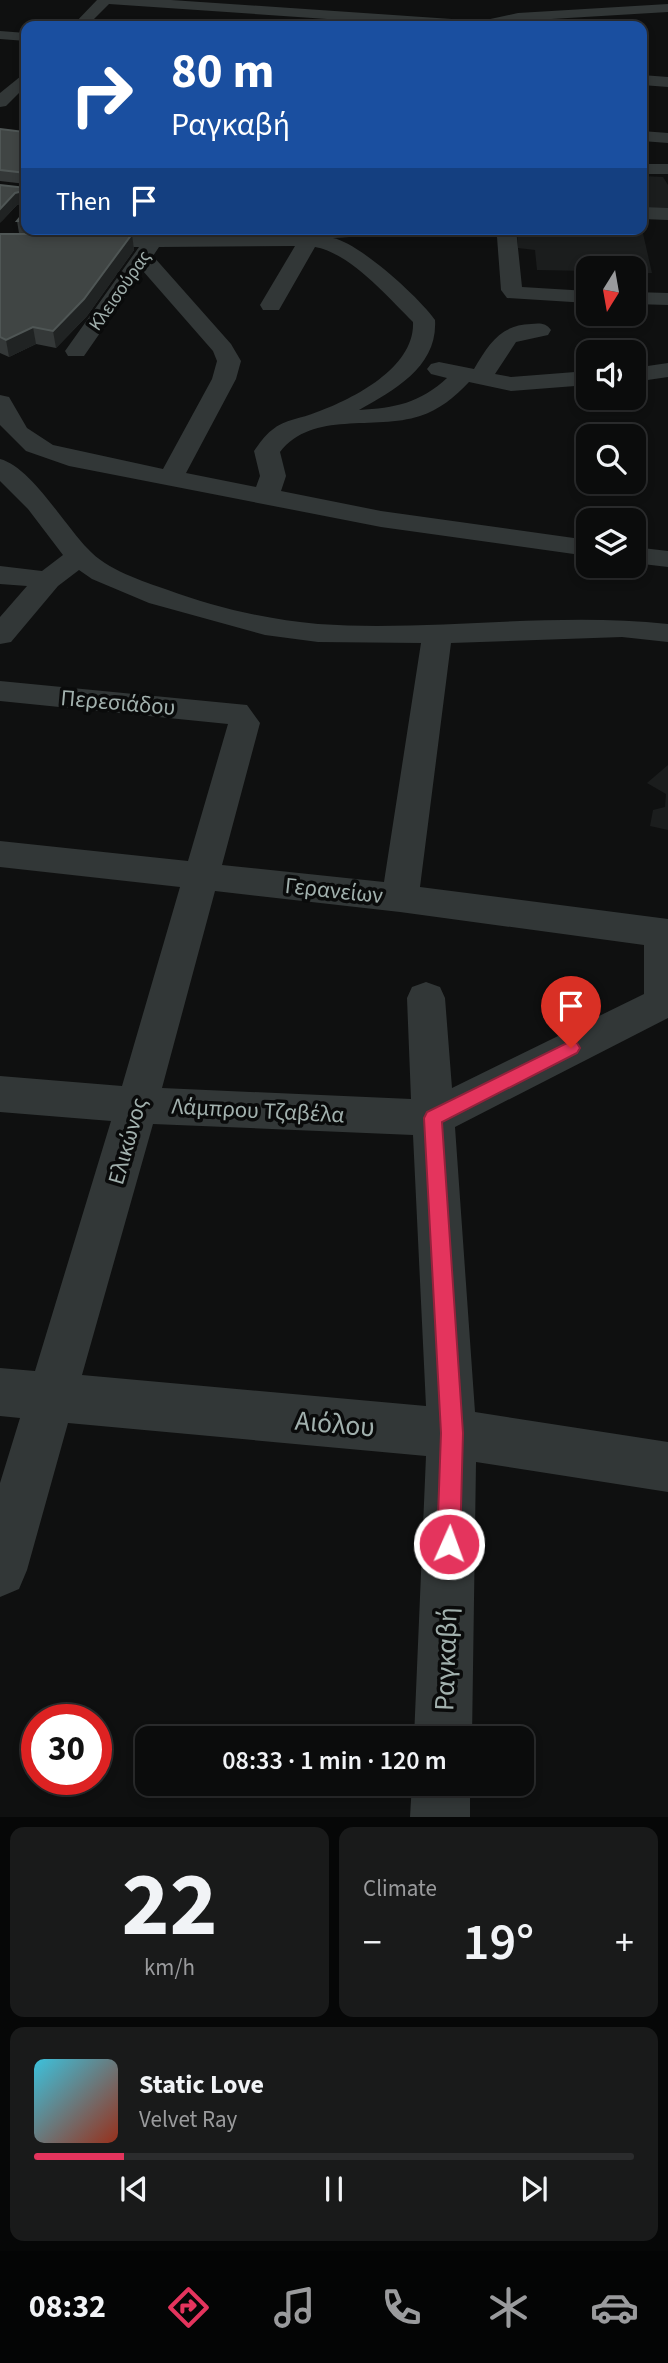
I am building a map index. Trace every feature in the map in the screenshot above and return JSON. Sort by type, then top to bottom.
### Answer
[{"type":"street","points":[[84,21],[107,0],[315,6],[418,19]]},
{"type":"street","points":[[198,21],[214,3]]},
{"type":"street","points":[[305,21],[315,6]]},
{"type":"street","points":[[492,21],[558,14],[668,9]]},
{"type":"street","points":[[0,35],[21,37]]},
{"type":"street","points":[[647,80],[668,82]]},
{"type":"street","points":[[647,136],[668,138]]},
{"type":"street","points":[[647,169],[668,169]]},
{"type":"street","points":[[647,213],[668,214]]},
{"type":"street","points":[[0,239],[18,219]]},
{"type":"street","points":[[0,239],[152,243],[294,235]]},
{"type":"street","points":[[271,305],[311,235]]},
{"type":"street","points":[[314,235],[337,245],[388,285],[424,320],[426,337],[398,377],[321,420]]},
{"type":"street","points":[[506,235],[512,290],[515,293],[576,296]]},
{"type":"street","points":[[152,243],[229,361],[224,379],[171,477]]},
{"type":"street","name":"Κλεισούρας","points":[[76,351],[152,243]]},
{"type":"street","points":[[646,298],[668,299]]},
{"type":"street","points":[[266,496],[272,476],[267,458],[272,444],[280,434],[293,427],[321,420],[382,417],[411,411],[471,377],[505,338],[517,331],[540,330]]},
{"type":"street","points":[[411,359],[471,377],[530,385],[576,379]]},
{"type":"street","points":[[646,373],[668,370]]},
{"type":"street","points":[[0,401],[17,434],[50,453],[381,519],[576,546]]},
{"type":"street","points":[[0,467],[37,502],[79,558],[130,587],[265,626],[318,633],[437,634],[621,628],[668,633]]},
{"type":"street","points":[[646,556],[668,559]]},
{"type":"street","points":[[0,635],[48,580],[79,558]]},
{"type":"street","points":[[0,575],[48,580]]},
{"type":"street","points":[[400,898],[437,634]]},
{"type":"street","name":"Περεσιάδου","points":[[0,691],[236,712]]},
{"type":"street","name":"Ελικώνος","points":[[0,1570],[137,1105],[244,723],[236,712]]},
{"type":"street","name":"Γερανείων","points":[[0,854],[400,898],[665,934]]},
{"type":"street","points":[[433,1118],[663,1002],[665,934]]},
{"type":"street","name":"Ραγκαβή","points":[[426,998],[452,1433],[443,1726]]},
{"type":"street","name":"Λάμπρου Τζαβέλα","points":[[0,1094],[137,1105],[433,1118]]},
{"type":"street","name":"Αιόλου","points":[[0,1392],[452,1433],[668,1467]]},
{"type":"street","points":[[440,1817],[441,1796]]},
{"type":"shaded area","points":[[647,176],[663,177],[668,185],[668,212],[647,212]]},
{"type":"shaded area","points":[[517,235],[643,235],[652,273],[646,273],[646,256],[576,256],[576,271],[537,270],[535,250],[518,248]]},
{"type":"shaded area","points":[[668,765],[668,830],[650,826],[653,810],[665,807],[666,794],[647,783]]},
{"type":"building","points":[[0,129],[21,132],[21,172],[0,170]]},
{"type":"building","points":[[0,185],[21,187],[21,192],[15,193],[0,209]]},
{"type":"building","points":[[0,234],[131,235],[84,299],[53,331],[33,327],[6,340],[0,337]]},
{"type":"route","points":[[449,1544],[452,1433],[433,1118],[571,1048]]}]
